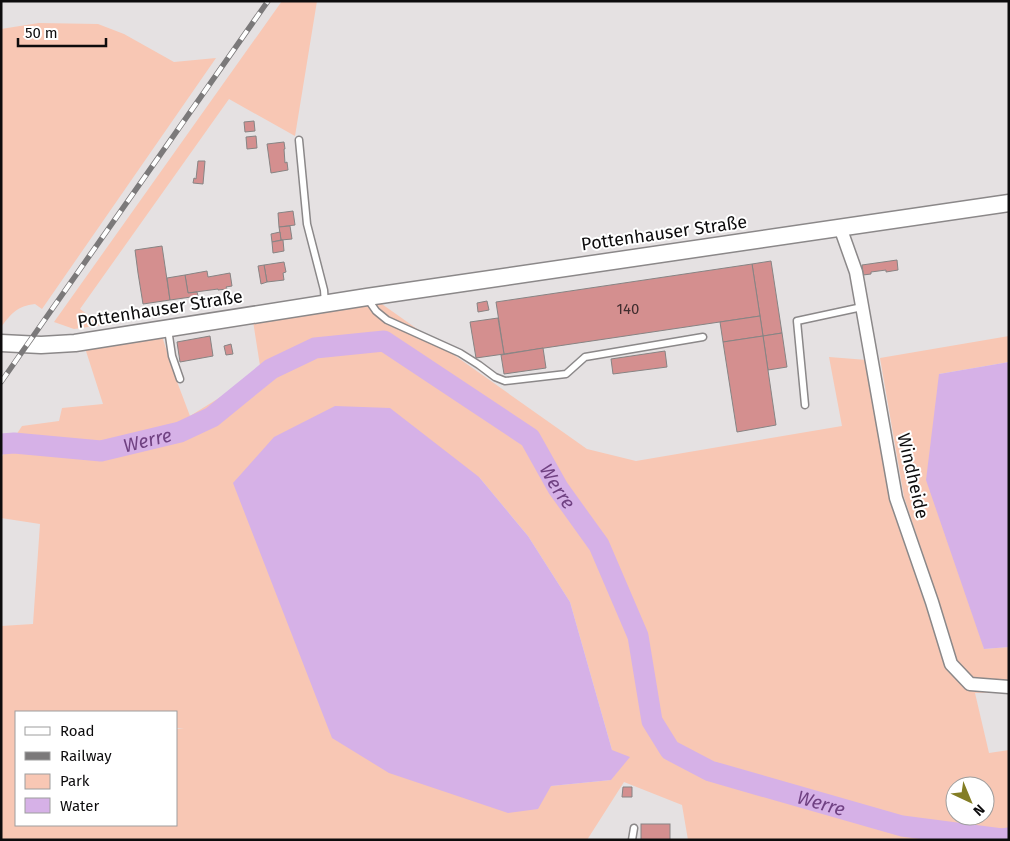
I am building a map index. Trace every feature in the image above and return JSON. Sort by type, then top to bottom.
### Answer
[{"type":"street","name":"Pottenhauser Straße","points":[[1,343],[41,345],[75,342],[367,297],[1009,203]]},
{"type":"street","name":"Windheide","points":[[840,227],[856,272],[896,498],[951,664],[970,684],[1009,687]]},
{"type":"lane","points":[[299,140],[307,224],[324,290],[324,304]]},
{"type":"lane","points":[[367,297],[376,311],[387,320],[460,353],[495,378],[505,382],[566,374],[585,357],[703,337]]},
{"type":"lane","points":[[805,405],[797,321],[862,307]]},
{"type":"lane","points":[[168,328],[172,356],[180,379]]},
{"type":"lane","points":[[632,840],[634,828]]},
{"type":"green space","points":[[282,1],[317,1],[295,136],[229,99],[80,309],[102,325],[74,329],[54,322]]},
{"type":"green space","points":[[39,23],[98,24],[124,34],[174,62],[216,58],[42,309],[35,304],[19,308],[1,327],[1,29]]},
{"type":"green space","points":[[379,302],[587,449],[636,461],[842,426],[829,357],[867,360],[890,502],[937,639],[949,632],[904,497],[880,358],[1009,336],[1009,362],[939,374],[984,649],[1009,647],[1009,692],[975,693],[989,753],[1009,750],[1009,840],[688,840],[682,805],[624,782],[587,840],[1,840],[1,626],[33,624],[40,524],[1,518],[1,458],[22,426],[59,421],[62,408],[103,404],[85,348],[162,336],[190,416],[261,372],[253,321]],"holes":[[[479,477],[528,536],[570,602],[612,750],[611,780],[551,786]]]},
{"type":"water","points":[[1009,362],[1009,647],[984,649],[926,480],[939,374]]},
{"type":"water","points":[[335,406],[390,408],[479,477],[528,536],[570,602],[612,750],[630,757],[611,780],[551,786],[538,809],[508,813],[389,773],[332,738],[233,483],[274,437]]},
{"type":"building","points":[[254,121],[255,131],[245,132],[244,122]]},
{"type":"building","points":[[256,136],[257,148],[247,149],[246,137]]},
{"type":"building","points":[[284,142],[285,163],[287,162],[288,170],[271,173],[267,144]]},
{"type":"building","points":[[198,161],[205,161],[203,184],[193,183],[194,178],[196,179]]},
{"type":"building","points":[[293,211],[295,225],[279,227],[278,213]]},
{"type":"building","points":[[290,226],[292,239],[281,240],[279,227]]},
{"type":"building","points":[[280,232],[281,240],[272,242],[271,234]]},
{"type":"building","points":[[283,240],[284,251],[273,253],[272,242]]},
{"type":"building","points":[[162,246],[170,300],[143,304],[135,250]]},
{"type":"building","points":[[897,260],[898,270],[871,272],[871,274],[863,275],[862,265]]},
{"type":"building","points":[[771,261],[782,333],[763,336],[752,264]]},
{"type":"building","points":[[284,262],[286,272],[283,273],[284,280],[267,282],[264,265]]},
{"type":"building","points":[[752,264],[760,316],[504,354],[496,302]]},
{"type":"building","points":[[264,265],[267,282],[261,284],[258,266]]},
{"type":"building","points":[[207,271],[208,277],[230,273],[232,286],[226,287],[227,289],[188,293],[185,275]]},
{"type":"building","points":[[185,275],[188,293],[197,292],[198,296],[170,300],[167,278]]},
{"type":"building","points":[[487,301],[489,310],[478,312],[477,303]]},
{"type":"building","points":[[760,316],[763,336],[723,342],[720,322]]},
{"type":"building","points":[[498,318],[504,354],[476,358],[470,322]]},
{"type":"building","points":[[782,333],[787,367],[768,370],[763,336]]},
{"type":"building","points":[[210,336],[213,356],[180,362],[177,342]]},
{"type":"building","points":[[763,336],[776,425],[737,432],[723,342]]},
{"type":"building","points":[[231,344],[233,354],[226,355],[224,346]]},
{"type":"building","points":[[543,348],[546,368],[504,374],[501,355]]},
{"type":"building","points":[[665,351],[667,367],[613,374],[611,359]]},
{"type":"building","points":[[623,787],[632,787],[632,797],[622,797]]},
{"type":"building","points":[[641,824],[670,824],[670,840],[641,840]]},
{"type":"waterway","name":"Werre","points":[[1,444],[14,443],[101,451],[180,432],[212,417],[271,369],[315,348],[384,341],[530,438],[558,488],[599,545],[638,636],[652,721],[670,750],[710,771],[902,826],[1002,839],[1009,838]]},
{"type":"railway","points":[[1,382],[268,1]]}]
